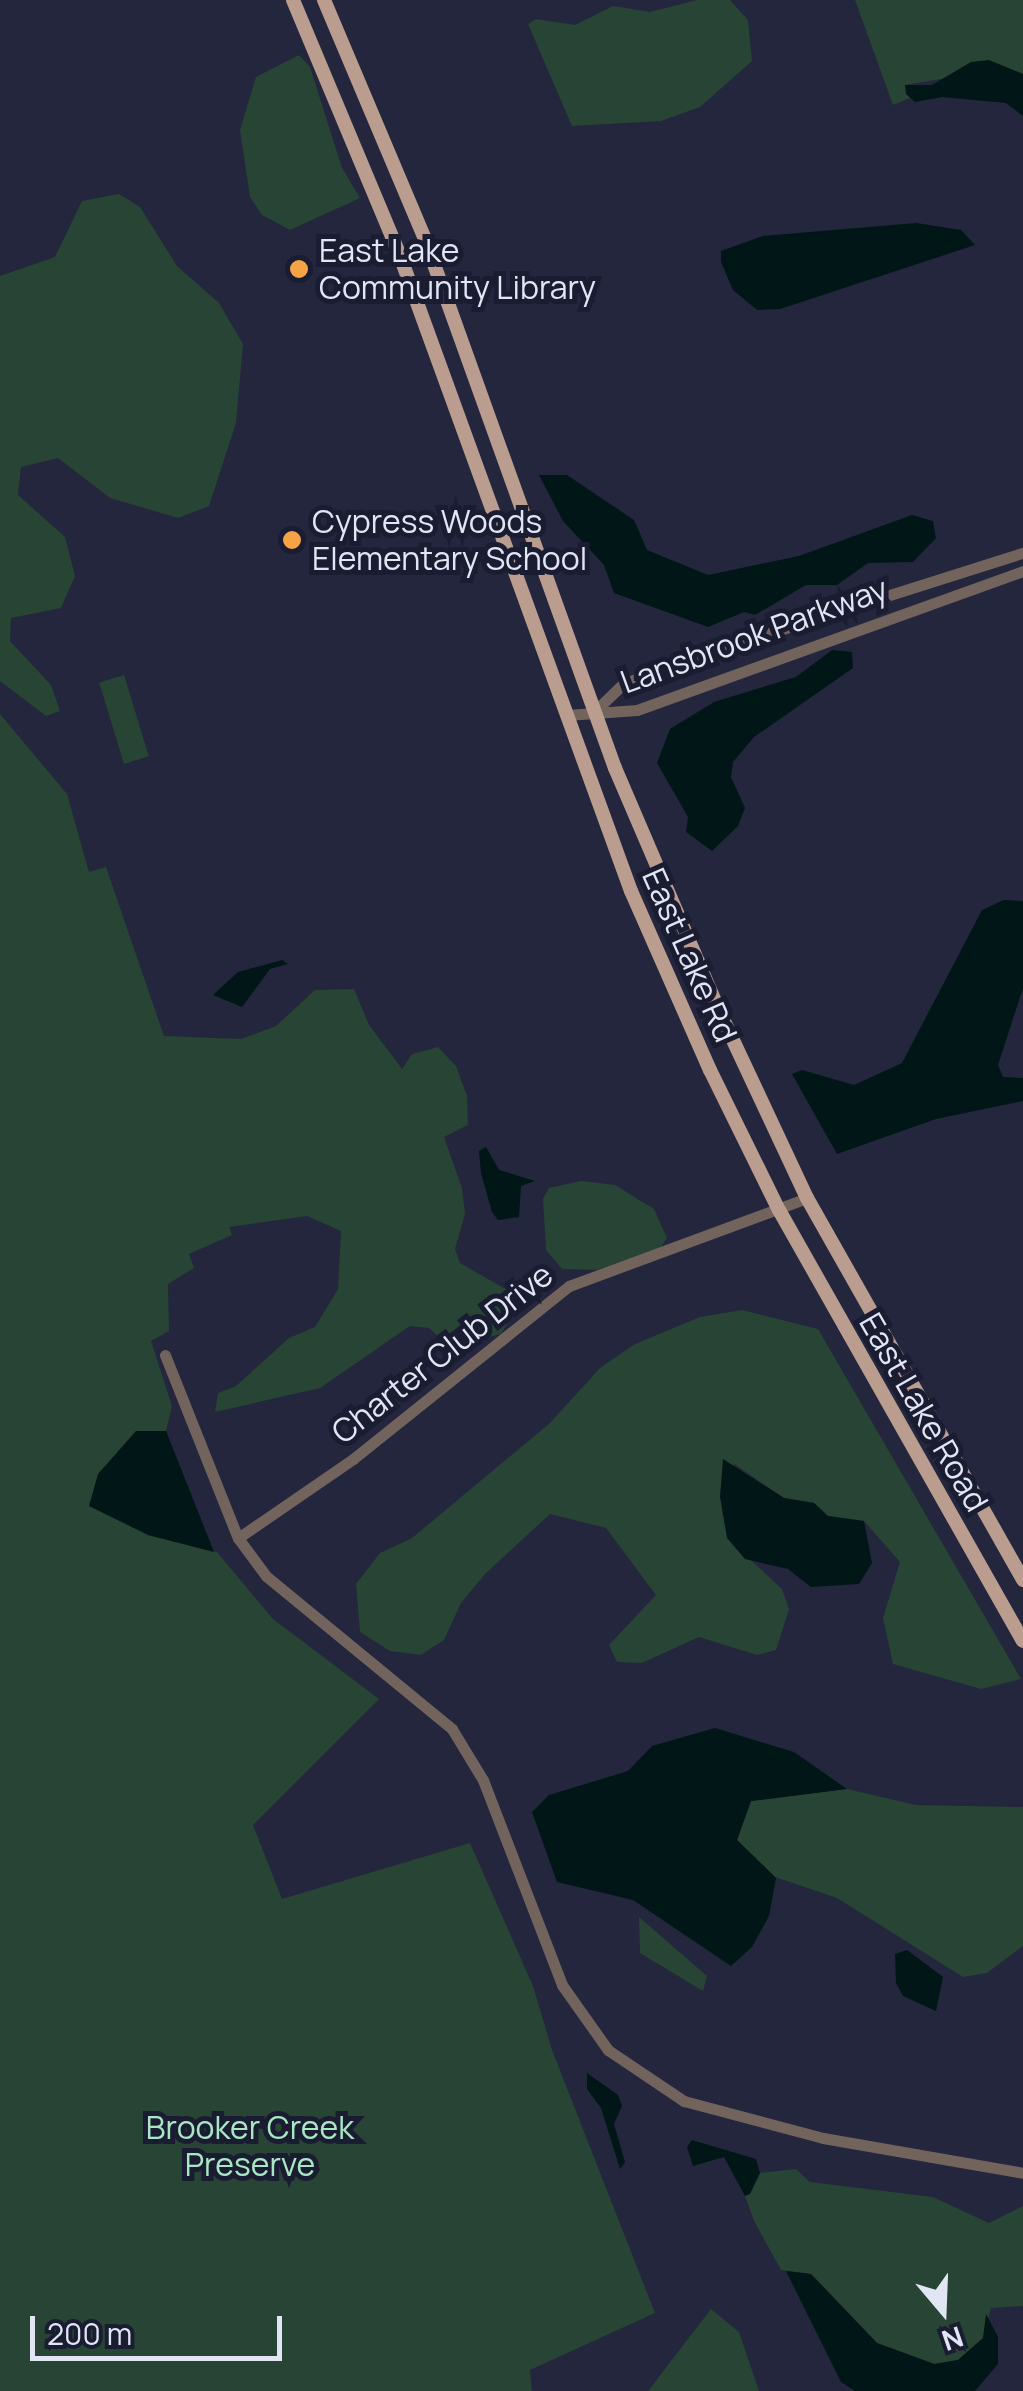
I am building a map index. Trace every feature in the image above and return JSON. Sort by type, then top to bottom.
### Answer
[{"type":"main road","name":"East Lake Rd","points":[[292,0],[399,253],[631,891],[779,1210]]},
{"type":"main road","points":[[324,0],[426,242],[596,710]]},
{"type":"main road","name":"East Lake Rd","points":[[596,710],[717,1006],[807,1198]]},
{"type":"main road","name":"East Lake Road","points":[[807,1198],[1023,1580]]},
{"type":"main road","name":"East Lake Road","points":[[779,1210],[1023,1641]]},
{"type":"street","name":"Lansbrook Parkway","points":[[596,710],[622,684],[691,658],[1023,553]]},
{"type":"street","name":"Lansbrook Parkway","points":[[596,710],[637,710],[1023,571]]},
{"type":"street","points":[[567,715],[596,710]]},
{"type":"street","name":"Charter Club Drive","points":[[238,1538],[353,1459],[569,1286],[807,1198]]},
{"type":"street","points":[[165,1355],[238,1538],[278,1590],[452,1729],[483,1780],[562,1985],[624,2064],[658,2090],[700,2106],[823,2138],[1023,2173]]},
{"type":"green space","points":[[697,0],[730,0],[748,20],[752,61],[700,107],[661,121],[572,126],[528,24],[536,19],[575,25],[613,6],[650,12]]},
{"type":"green space","points":[[855,0],[1023,0],[1023,74],[971,62],[953,77],[905,85],[910,98],[893,105]]},
{"type":"green space","points":[[299,55],[310,67],[342,168],[360,198],[290,230],[262,215],[250,197],[240,130],[256,77]]},
{"type":"green space","points":[[119,194],[140,207],[177,266],[219,303],[243,344],[236,423],[209,506],[178,518],[110,498],[58,458],[21,467],[18,495],[65,537],[75,576],[61,608],[11,618],[10,641],[51,685],[60,711],[46,716],[0,681],[0,276],[55,257],[82,201]]},
{"type":"green space","points":[[124,675],[149,756],[124,764],[99,683]]},
{"type":"green space","name":"Brooker Creek Preserve","points":[[0,714],[67,794],[89,872],[106,867],[164,1036],[241,1039],[276,1026],[315,990],[354,989],[369,1025],[402,1069],[412,1054],[438,1047],[456,1066],[467,1096],[468,1125],[444,1137],[462,1188],[465,1214],[455,1249],[460,1263],[509,1291],[513,1314],[501,1334],[448,1346],[429,1328],[410,1326],[320,1388],[215,1412],[218,1393],[236,1386],[289,1338],[315,1327],[338,1289],[341,1231],[307,1216],[229,1227],[232,1235],[189,1254],[194,1268],[168,1284],[169,1331],[151,1341],[172,1406],[166,1431],[136,1431],[148,1535],[217,1552],[273,1619],[379,1699],[253,1825],[282,1899],[470,1843],[533,1986],[552,2050],[655,2313],[530,2370],[532,2391],[0,2391]]},
{"type":"green space","points":[[581,1181],[615,1185],[654,1209],[667,1238],[661,1247],[598,1270],[562,1269],[546,1250],[543,1199],[549,1188]]},
{"type":"green space","points":[[742,1310],[818,1329],[1021,1679],[981,1689],[893,1664],[883,1618],[900,1562],[864,1521],[828,1516],[814,1503],[784,1498],[734,1464],[727,1538],[782,1589],[789,1609],[776,1650],[757,1655],[699,1637],[642,1663],[617,1662],[609,1645],[656,1595],[606,1528],[550,1514],[485,1574],[461,1603],[444,1640],[421,1655],[390,1651],[360,1632],[356,1584],[380,1553],[412,1538],[550,1423],[600,1368],[635,1344],[700,1317]]},
{"type":"green space","points":[[847,1789],[916,1805],[1023,1807],[1023,1946],[987,1973],[963,1977],[837,1898],[775,1877],[737,1840],[751,1801]]},
{"type":"green space","points":[[639,1917],[707,1976],[703,1991],[640,1953]]},
{"type":"green space","points":[[796,2169],[810,2182],[933,2197],[989,2223],[1023,2206],[1023,2306],[991,2308],[983,2338],[958,2360],[935,2364],[877,2343],[811,2274],[781,2270],[754,2221],[745,2196],[760,2173]]},
{"type":"green space","points":[[711,2309],[739,2332],[759,2391],[648,2391]]},
{"type":"shaded area","points":[[989,60],[1023,74],[1023,116],[1006,103],[942,97],[915,102],[906,94],[905,85],[932,85],[971,62]]},
{"type":"shaded area","points":[[916,223],[961,230],[975,245],[780,309],[757,310],[733,290],[721,262],[721,251],[763,236]]},
{"type":"shaded area","points":[[539,475],[567,475],[634,520],[647,550],[708,575],[799,556],[912,515],[933,521],[936,538],[913,562],[868,563],[837,585],[806,585],[755,615],[744,612],[708,627],[614,593],[604,565],[563,521]]},
{"type":"shaded area","points":[[832,650],[852,652],[853,668],[754,737],[733,762],[731,777],[745,808],[738,826],[712,851],[686,832],[688,817],[657,763],[670,729],[714,702],[796,677]]},
{"type":"shaded area","points":[[1004,900],[1023,901],[1023,988],[998,1065],[1003,1077],[1023,1078],[1023,1101],[936,1119],[837,1154],[792,1074],[802,1070],[854,1085],[902,1063],[982,910]]},
{"type":"shaded area","points":[[282,960],[288,964],[270,969],[242,1007],[213,995],[238,972]]},
{"type":"shaded area","points":[[486,1147],[499,1170],[535,1181],[521,1186],[519,1217],[498,1220],[492,1212],[481,1173],[479,1151]]},
{"type":"shaded area","points":[[136,1431],[166,1431],[214,1552],[148,1535],[89,1506],[98,1474]]},
{"type":"shaded area","points":[[723,1459],[784,1498],[814,1503],[828,1516],[864,1521],[872,1563],[859,1584],[811,1587],[788,1569],[745,1559],[727,1538],[720,1497]]},
{"type":"shaded area","points":[[715,1728],[794,1752],[847,1789],[751,1801],[737,1840],[776,1878],[769,1916],[752,1947],[731,1966],[633,1900],[557,1882],[532,1812],[549,1795],[628,1771],[652,1746]]},
{"type":"shaded area","points":[[907,1950],[943,1977],[936,2011],[903,1996],[896,1983],[895,1954]]},
{"type":"shaded area","points":[[587,2073],[618,2095],[622,2106],[614,2124],[625,2162],[620,2169],[601,2108],[587,2089]]},
{"type":"shaded area","points":[[692,2140],[756,2159],[760,2173],[750,2194],[745,2196],[724,2157],[693,2166],[687,2147]]},
{"type":"shaded area","points":[[786,2271],[811,2274],[877,2343],[934,2364],[958,2360],[983,2338],[986,2314],[998,2337],[998,2364],[975,2391],[855,2391],[841,2382]]},
{"type":"place","name":"East Lake Community Library","points":[[299,269]]},
{"type":"place","name":"Cypress Woods Elementary School","points":[[292,540]]}]
